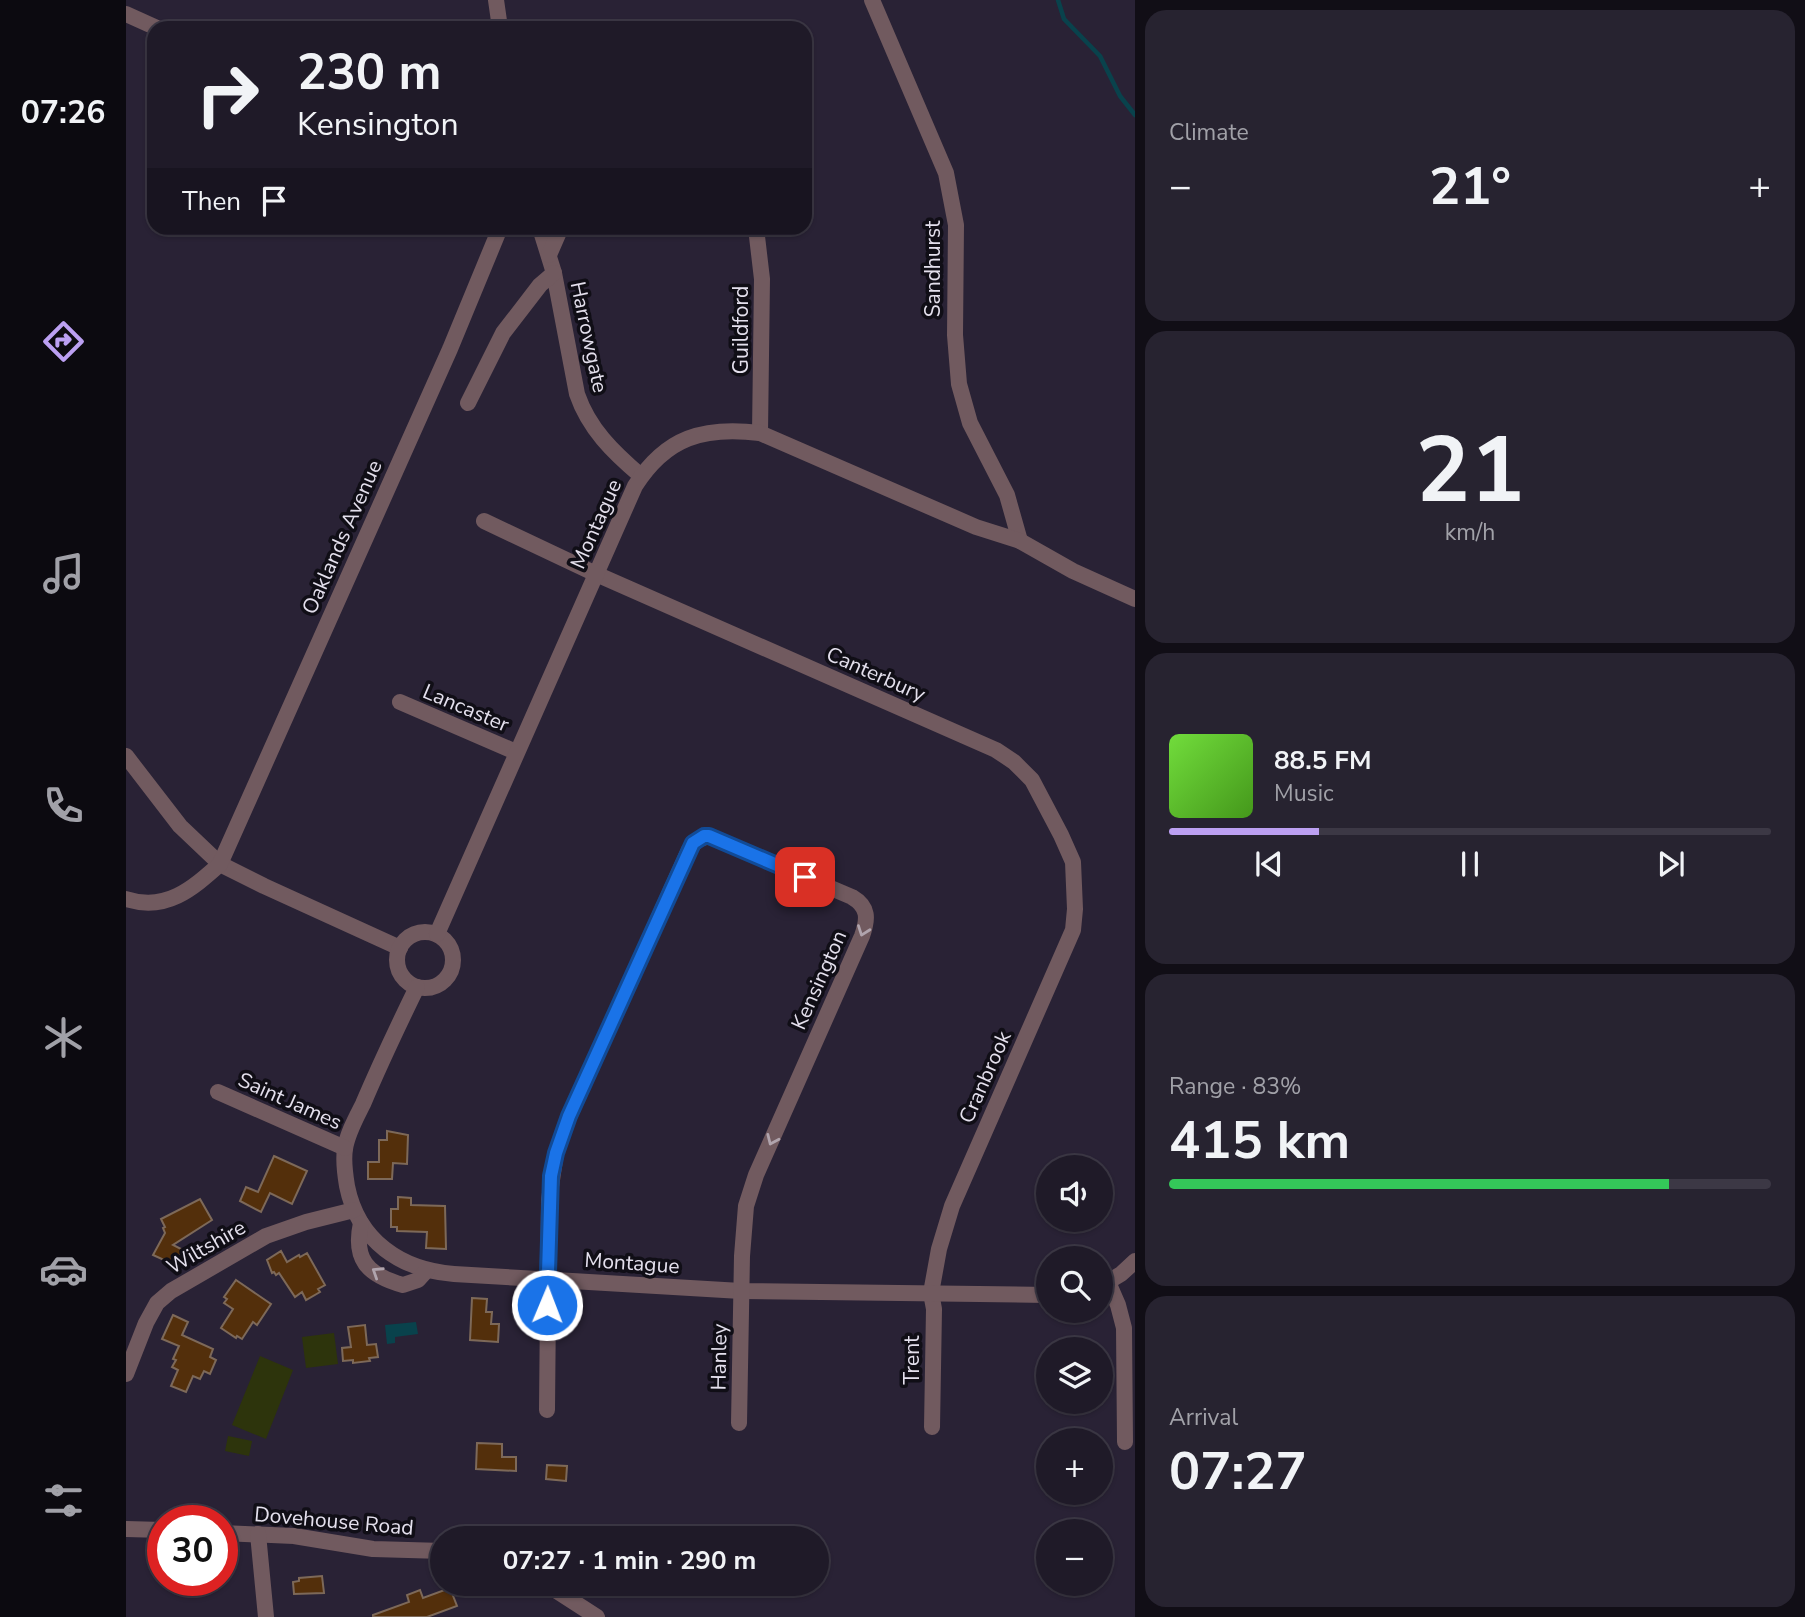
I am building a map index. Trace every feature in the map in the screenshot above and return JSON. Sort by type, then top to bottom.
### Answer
[{"type":"street","points":[[496,0],[499,21]]},
{"type":"street","name":"Sandhurst","points":[[872,0],[946,173],[956,225],[954,335],[958,384],[970,423],[1007,495],[1020,541]]},
{"type":"street","points":[[126,14],[147,23]]},
{"type":"street","name":"Oaklands Avenue","points":[[220,864],[450,349],[497,235]]},
{"type":"street","name":"Harrowgate","points":[[543,235],[554,272],[582,408],[590,424],[609,447],[641,476]]},
{"type":"street","points":[[550,255],[558,235]]},
{"type":"street","name":"Guildford","points":[[757,235],[762,279],[760,433]]},
{"type":"street","points":[[468,403],[503,333],[540,285],[554,272]]},
{"type":"street","name":"Montague","points":[[437,934],[641,476],[653,461],[671,447],[702,433],[737,430],[760,433],[976,527],[1020,541],[1073,571],[1135,599]]},
{"type":"street","name":"Canterbury","points":[[484,521],[596,574],[1007,756],[1024,771],[1042,798],[1073,863],[1075,879]]},
{"type":"street","name":"Lancaster","points":[[400,702],[516,752]]},
{"type":"street","points":[[126,755],[180,826],[220,864],[400,948]]},
{"type":"street","name":"Kensington","points":[[547,1279],[549,1200],[556,1153],[569,1116],[689,850],[697,839],[709,836],[852,897],[862,905],[867,914],[862,936],[756,1175],[746,1206],[741,1291]]},
{"type":"street","points":[[126,899],[149,904],[170,900],[195,886],[220,864]]},
{"type":"street","name":"Cranbrook","points":[[932,1293],[944,1229],[952,1206],[1071,936],[1076,909],[1075,879]]},
{"type":"street","points":[[419,932],[437,934],[450,947],[453,956],[450,973],[436,985],[417,987],[402,975],[398,967],[400,948],[405,941],[419,932]]},
{"type":"street","name":"Montague","points":[[417,987],[345,1148],[345,1175],[357,1217],[374,1241],[390,1255],[427,1270],[454,1274],[741,1291],[1036,1296]]},
{"type":"street","name":"Saint James","points":[[218,1092],[345,1148]]},
{"type":"street","points":[[357,1217],[359,1254],[369,1268],[402,1285],[418,1280],[427,1270]]},
{"type":"street","name":"Wiltshire","points":[[126,1374],[156,1303],[171,1292],[266,1236],[306,1222],[357,1217]]},
{"type":"street","points":[[1113,1278],[1135,1261]]},
{"type":"street","points":[[547,1279],[547,1410]]},
{"type":"street","name":"Hanley","points":[[739,1423],[741,1291]]},
{"type":"street","name":"Trent","points":[[932,1293],[932,1427]]},
{"type":"street","points":[[1113,1297],[1124,1328],[1125,1442]]},
{"type":"street","points":[[126,1529],[147,1530]]},
{"type":"street","name":"Dovehouse Road","points":[[238,1533],[307,1538],[359,1548],[430,1550]]},
{"type":"street","points":[[258,1534],[266,1617]]},
{"type":"street","points":[[565,1596],[597,1617]]},
{"type":"shaded area","points":[[416,1322],[418,1334],[395,1337],[395,1343],[387,1344],[385,1325]]},
{"type":"shaded area","points":[[334,1333],[338,1364],[306,1368],[302,1337]]},
{"type":"shaded area","points":[[260,1356],[293,1370],[266,1439],[232,1425]]},
{"type":"shaded area","points":[[228,1436],[252,1441],[249,1456],[225,1451]]},
{"type":"building","points":[[387,1131],[408,1135],[407,1164],[393,1163],[392,1179],[368,1179],[368,1162],[379,1162],[379,1140],[387,1140]]},
{"type":"building","points":[[274,1156],[307,1171],[292,1204],[270,1193],[261,1212],[240,1201],[246,1187],[258,1192]]},
{"type":"building","points":[[398,1197],[411,1198],[411,1205],[445,1206],[446,1249],[426,1248],[427,1232],[397,1231],[397,1227],[391,1227],[391,1209],[398,1209]]},
{"type":"building","points":[[200,1199],[212,1220],[173,1245],[183,1250],[175,1265],[153,1255],[165,1233],[161,1219]]},
{"type":"building","points":[[281,1251],[287,1262],[307,1253],[325,1285],[318,1289],[320,1292],[306,1300],[302,1292],[295,1297],[279,1273],[272,1273],[267,1260]]},
{"type":"building","points":[[236,1280],[271,1304],[257,1325],[253,1322],[242,1339],[221,1328],[233,1309],[224,1303],[227,1299],[224,1297]]},
{"type":"building","points":[[472,1298],[487,1299],[486,1312],[492,1312],[491,1324],[499,1324],[498,1342],[470,1340]]},
{"type":"building","points":[[173,1315],[188,1322],[182,1335],[213,1349],[210,1357],[216,1360],[210,1374],[204,1371],[200,1379],[193,1376],[186,1392],[171,1386],[178,1370],[172,1367],[179,1346],[162,1339]]},
{"type":"building","points":[[365,1325],[367,1345],[376,1344],[378,1357],[353,1363],[353,1360],[343,1361],[342,1348],[351,1347],[348,1327]]},
{"type":"building","points":[[477,1443],[502,1444],[502,1457],[516,1457],[516,1471],[476,1469]]},
{"type":"building","points":[[547,1465],[567,1466],[566,1481],[546,1479]]},
{"type":"building","points":[[322,1576],[324,1593],[294,1594],[293,1582],[299,1581],[299,1578]]},
{"type":"building","points":[[420,1590],[423,1598],[430,1595],[453,1596],[457,1606],[427,1617],[373,1617],[409,1602],[407,1595]]},
{"type":"waterway","points":[[1058,0],[1064,19],[1100,56],[1120,96],[1135,115]]},
{"type":"route","points":[[547,1305],[549,1200],[556,1153],[569,1116],[693,843],[709,836],[805,877]]}]
